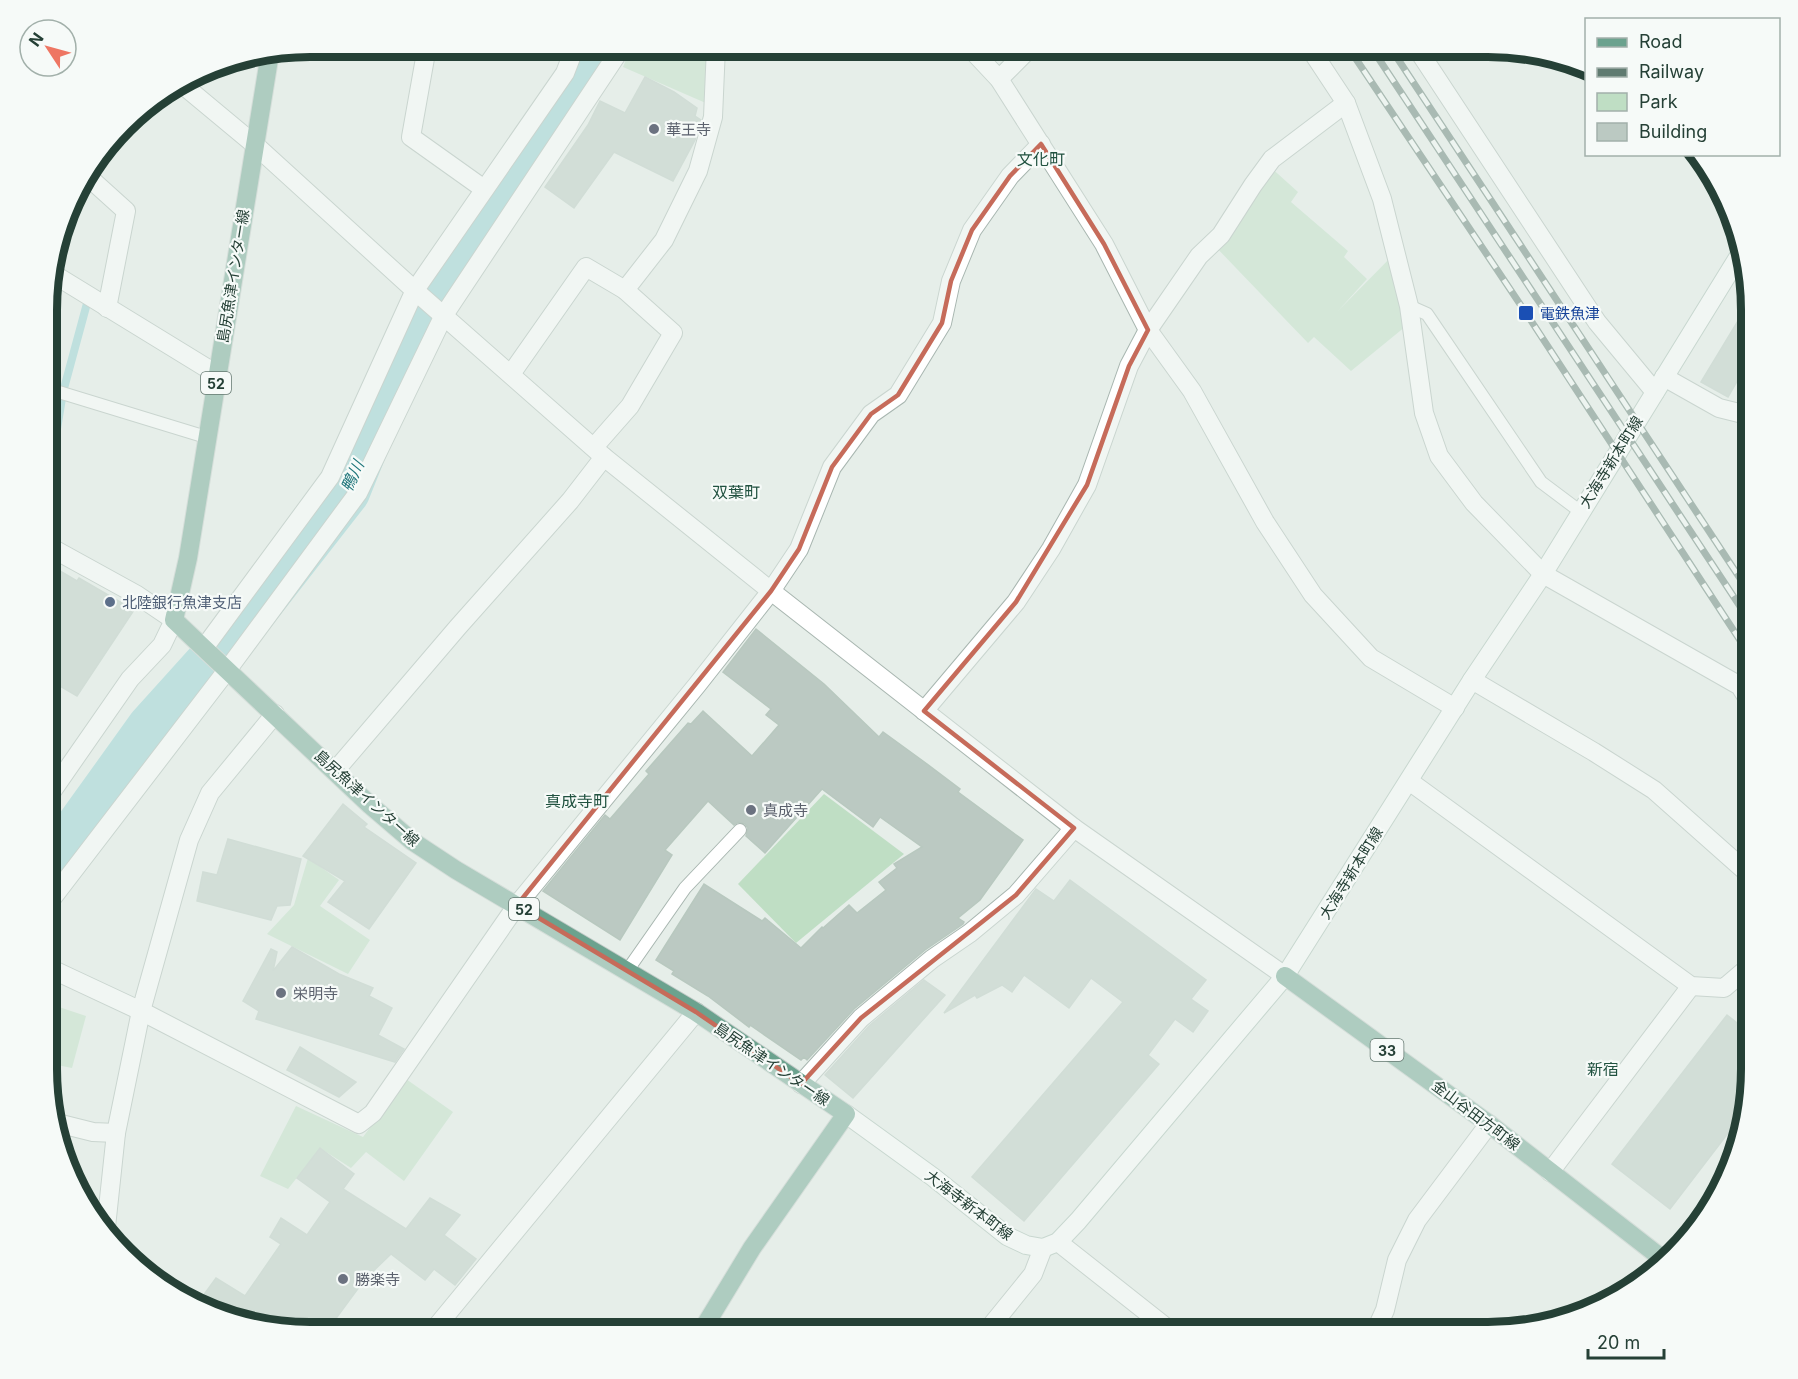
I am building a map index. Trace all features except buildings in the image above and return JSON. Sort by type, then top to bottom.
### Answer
[{"type":"main road","name":"島尻魚津インター線","points":[[269,61],[188,558],[174,620],[412,841],[696,1012],[846,1114],[752,1248],[707,1322]]},
{"type":"main road","name":"金山谷田方町線","points":[[1285,976],[1489,1124],[1659,1256]]},
{"type":"street","points":[[425,57],[411,137],[484,189]]},
{"type":"street","points":[[204,648],[330,477],[418,293],[484,189],[565,74],[571,57]]},
{"type":"street","points":[[57,892],[228,669],[357,493],[444,315],[615,57]]},
{"type":"street","points":[[626,290],[664,240],[698,171],[713,117],[716,57]]},
{"type":"street","points":[[978,57],[999,79],[1104,244],[1148,330],[1192,391],[1265,522],[1313,595],[1371,658],[1455,708]]},
{"type":"street","points":[[999,79],[1021,57]]},
{"type":"street","points":[[1316,57],[1346,103],[1382,199],[1408,306],[1425,413],[1439,456],[1474,503],[1543,574],[1741,688]]},
{"type":"street","points":[[1423,57],[1597,322],[1659,384],[1719,408],[1741,414]]},
{"type":"street","points":[[187,89],[254,144],[418,293],[599,452],[771,591],[1074,828],[1285,976]]},
{"type":"street","points":[[924,711],[1016,602],[1051,549],[1087,485],[1129,366],[1148,330],[1199,256],[1221,235],[1272,159],[1346,103]]},
{"type":"street","points":[[57,972],[141,1011],[359,1124],[373,1113],[517,905],[771,591],[799,549],[832,467],[871,414],[898,394],[942,323],[951,281],[972,230],[1010,176],[1041,144]]},
{"type":"street","points":[[93,181],[126,211],[107,308]]},
{"type":"street","name":"大海寺新本町線","points":[[846,1114],[933,1177],[1007,1236],[1026,1245],[1050,1245],[1078,1221],[1285,976],[1472,680],[1543,574],[1736,261]]},
{"type":"street","points":[[335,771],[570,501],[673,333],[626,290],[586,267],[511,374]]},
{"type":"street","points":[[59,278],[218,375]]},
{"type":"street","points":[[57,551],[137,595],[174,620],[162,645],[130,679],[57,784]]},
{"type":"street","points":[[1472,680],[1654,790],[1741,867]]},
{"type":"street","points":[[107,1220],[116,1133],[141,1011],[189,840],[210,793],[275,714]]},
{"type":"street","points":[[1409,782],[1691,986],[1724,988],[1741,974]]},
{"type":"street","points":[[801,1084],[861,1018],[932,959],[970,933],[1016,895],[1074,828]]},
{"type":"street","points":[[1550,1172],[1691,986]]},
{"type":"street","points":[[440,1322],[696,1012]]},
{"type":"street","points":[[1380,1322],[1385,1310],[1397,1260],[1417,1220],[1489,1124]]},
{"type":"street","points":[[64,1125],[93,1132],[116,1133]]},
{"type":"street","points":[[994,1322],[1033,1274],[1050,1245],[1158,1322]]},
{"type":"lane","points":[[1408,306],[1427,314],[1540,482],[1581,512]]},
{"type":"lane","points":[[57,391],[206,437]]},
{"type":"lane","points":[[627,971],[685,888],[740,830]]},
{"type":"highlighted area","points":[[1041,144],[1104,244],[1148,330],[1129,366],[1087,485],[1016,602],[924,711],[1074,828],[1016,895],[861,1018],[801,1084],[696,1012],[517,905],[771,591],[799,549],[832,467],[871,414],[898,395],[942,323],[951,281],[972,230],[1010,176]]},
{"type":"green space","points":[[627,57],[710,57],[708,104],[623,67]]},
{"type":"green space","points":[[1268,165],[1298,192],[1291,202],[1348,251],[1344,257],[1367,279],[1338,311],[1395,253],[1411,322],[1351,371],[1314,337],[1308,343],[1212,243]]},
{"type":"green space","points":[[824,794],[904,854],[796,943],[738,884]]},
{"type":"green space","points":[[308,858],[339,880],[320,906],[370,940],[348,974],[267,934],[294,905]]},
{"type":"green space","points":[[57,1006],[86,1016],[72,1068],[57,1065]]},
{"type":"green space","points":[[406,1079],[453,1112],[404,1181],[366,1152],[351,1168],[320,1148],[288,1189],[260,1176],[296,1106],[363,1137]]},
{"type":"waterway","name":"鴨川","points":[[57,856],[150,727],[251,615],[347,492],[406,345],[580,83],[594,57]]},
{"type":"waterway","points":[[57,429],[63,392],[89,296]]},
{"type":"railway","points":[[1355,57],[1526,313],[1741,642]]},
{"type":"railway","points":[[1378,57],[1741,608]]},
{"type":"railway","points":[[1397,57],[1741,580]]},
{"type":"place","name":"華王寺","points":[[654,129]]},
{"type":"place","name":"電鉄魚津","points":[[1526,313]]},
{"type":"place","name":"北陸銀行魚津支店","points":[[110,602]]},
{"type":"place","name":"真成寺","points":[[751,810]]},
{"type":"place","name":"栄明寺","points":[[281,993]]},
{"type":"place","name":"勝楽寺","points":[[343,1279]]},
{"type":"district","name":"文化町","points":[[1041,159]]},
{"type":"district","name":"双葉町","points":[[736,492]]},
{"type":"district","name":"真成寺町","points":[[577,801]]},
{"type":"district","name":"新宿","points":[[1603,1069]]}]
